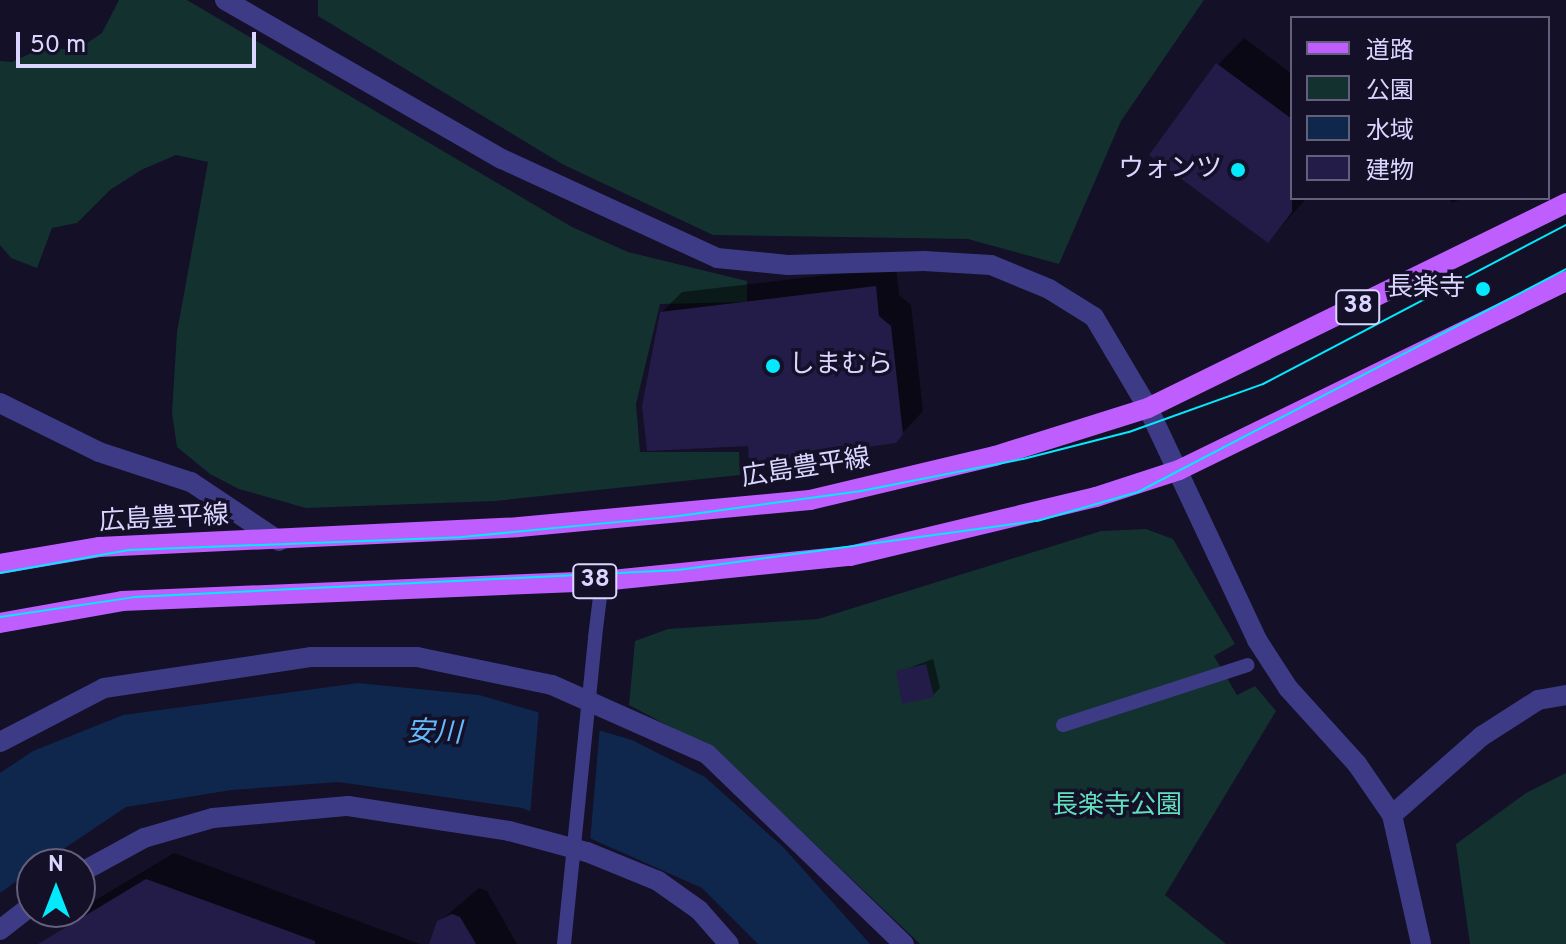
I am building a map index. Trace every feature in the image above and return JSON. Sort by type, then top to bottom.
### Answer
[{"type":"main road","name":"広島豊平線","points":[[0,564],[99,547],[279,541],[519,527],[810,500],[995,456],[1148,408],[1566,203]]},
{"type":"main road","name":"38","points":[[0,623],[122,601],[602,581],[850,556],[1096,497],[1179,470],[1566,281]]},
{"type":"street","points":[[225,0],[502,159],[717,258],[788,265],[924,261],[991,265],[1049,289],[1094,317],[1148,408],[1257,640],[1288,688],[1357,764],[1392,815],[1421,944]]},
{"type":"street","points":[[0,403],[99,452],[191,482],[279,541]]},
{"type":"street","points":[[0,742],[104,688],[312,657],[417,657],[552,685],[707,754],[904,944]]},
{"type":"street","points":[[1392,815],[1482,736],[1538,700],[1566,695]]},
{"type":"street","points":[[96,864],[144,838],[213,818],[348,806],[509,831],[587,852],[658,881],[699,910],[729,944]]},
{"type":"street","points":[[0,930],[16,918]]},
{"type":"lane","points":[[564,944],[602,581]]},
{"type":"lane","points":[[1063,725],[1248,665]]},
{"type":"green space","points":[[119,0],[187,0],[572,227],[628,252],[747,281],[747,302],[660,304],[636,404],[640,452],[739,452],[740,475],[495,501],[306,508],[239,489],[210,474],[177,447],[172,413],[177,332],[208,162],[176,155],[141,170],[110,190],[77,223],[52,228],[37,268],[11,258],[0,245],[0,61],[12,62],[40,49],[78,49],[102,33]]},
{"type":"green space","points":[[318,0],[1204,0],[1121,121],[1059,264],[968,239],[713,235],[562,164],[318,16]]},
{"type":"green space","name":"長楽寺公園","points":[[1146,529],[1173,539],[1235,644],[1214,656],[1237,695],[1255,686],[1276,711],[1165,895],[1226,944],[920,944],[718,752],[629,705],[635,641],[668,629],[818,619],[1101,531]]},
{"type":"green space","points":[[1566,773],[1566,944],[1470,944],[1456,844],[1526,793]]},
{"type":"water","name":"安川","points":[[358,683],[479,695],[632,740],[705,777],[784,848],[870,944],[758,944],[702,888],[522,808],[338,782],[232,790],[126,807],[65,848],[16,848],[16,882],[0,893],[0,773],[33,751],[123,715]]},
{"type":"pier","points":[[539,709],[600,726],[590,842],[530,816]]},
{"type":"building","points":[[1216,63],[1290,118],[1292,212],[1268,243],[1149,155]]},
{"type":"building","name":"しまむら","points":[[876,286],[879,316],[891,326],[903,434],[896,443],[749,463],[748,446],[647,451],[642,406],[660,312]]},
{"type":"building","points":[[926,664],[934,697],[902,704],[896,671]]},
{"type":"building","points":[[146,879],[315,941],[315,944],[38,944],[65,928],[96,928],[96,909]]},
{"type":"building","points":[[452,914],[460,917],[476,944],[429,944],[437,921]]},
{"type":"tram line","points":[[0,573],[129,550],[462,537],[671,517],[861,491],[1023,459],[1129,432],[1263,384],[1566,225]]},
{"type":"tram line","points":[[0,617],[135,597],[678,570],[1037,521],[1138,492],[1566,269]]},
{"type":"place","name":"ウォンツ","points":[[1238,170]]},
{"type":"place","name":"長楽寺","points":[[1483,289]]},
{"type":"place","name":"しまむら","points":[[773,366]]}]
